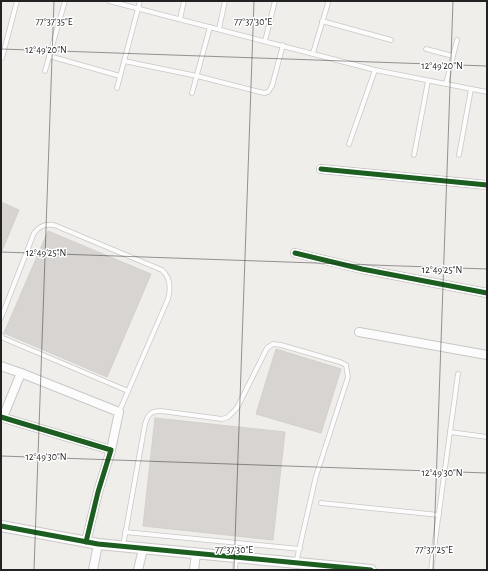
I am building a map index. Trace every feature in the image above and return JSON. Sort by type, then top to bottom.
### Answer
[{"type":"street","points":[[321,169],[487,185]]},
{"type":"street","points":[[295,253],[362,269],[487,293]]},
{"type":"street","points":[[359,332],[487,355]]},
{"type":"street","points":[[1,366],[119,412],[86,542]]},
{"type":"street","points":[[21,373],[2,417],[110,450]]},
{"type":"street","points":[[1,526],[86,542],[122,547],[281,564],[296,563],[325,568],[371,570]]},
{"type":"street","points":[[93,570],[98,544]]},
{"type":"street","points":[[138,570],[143,549]]},
{"type":"street","points":[[194,570],[196,554]]},
{"type":"lane","points":[[2,58],[17,1]]},
{"type":"lane","points":[[45,70],[65,1]]},
{"type":"lane","points":[[109,1],[375,70],[487,92]]},
{"type":"lane","points":[[117,88],[140,1]]},
{"type":"lane","points":[[180,19],[184,1]]},
{"type":"lane","points":[[219,29],[225,1]]},
{"type":"lane","points":[[266,41],[275,1]]},
{"type":"lane","points":[[313,53],[328,3]]},
{"type":"lane","points":[[322,22],[391,40]]},
{"type":"lane","points":[[192,93],[210,27]]},
{"type":"lane","points":[[446,84],[457,40]]},
{"type":"lane","points":[[124,61],[197,76],[264,93],[268,92],[272,86],[283,45]]},
{"type":"lane","points":[[426,49],[453,56]]},
{"type":"lane","points":[[49,56],[120,76]]},
{"type":"lane","points":[[349,144],[375,70]]},
{"type":"lane","points":[[414,154],[428,81]]},
{"type":"lane","points":[[459,155],[471,89]]},
{"type":"lane","points":[[1,318],[34,233],[46,224],[54,225],[162,270],[168,275],[170,292],[119,412]]},
{"type":"lane","points":[[1,336],[128,391]]},
{"type":"lane","points":[[122,547],[145,424],[149,414],[154,411],[161,411],[222,419],[228,417],[236,408],[267,348],[273,344],[340,362],[346,365],[348,369],[348,377],[316,476],[296,563]]},
{"type":"lane","points":[[431,570],[458,374]]},
{"type":"lane","points":[[450,432],[487,437]]},
{"type":"lane","points":[[321,503],[439,515]]},
{"type":"lane","points":[[125,532],[300,549]]},
{"type":"lane","points":[[235,570],[236,558]]},
{"type":"building","points":[[1,202],[19,210],[1,253]]},
{"type":"building","points":[[48,231],[151,274],[107,377],[4,333]]},
{"type":"building","points":[[276,349],[341,369],[321,433],[256,414]]},
{"type":"building","points":[[155,418],[285,432],[273,540],[143,526]]},
{"type":"cycle path","points":[[321,169],[487,185]]},
{"type":"cycle path","points":[[295,253],[362,269],[487,293]]},
{"type":"cycle path","points":[[1,417],[111,450],[98,492],[86,542]]},
{"type":"cycle path","points":[[1,526],[98,544],[371,570]]}]
